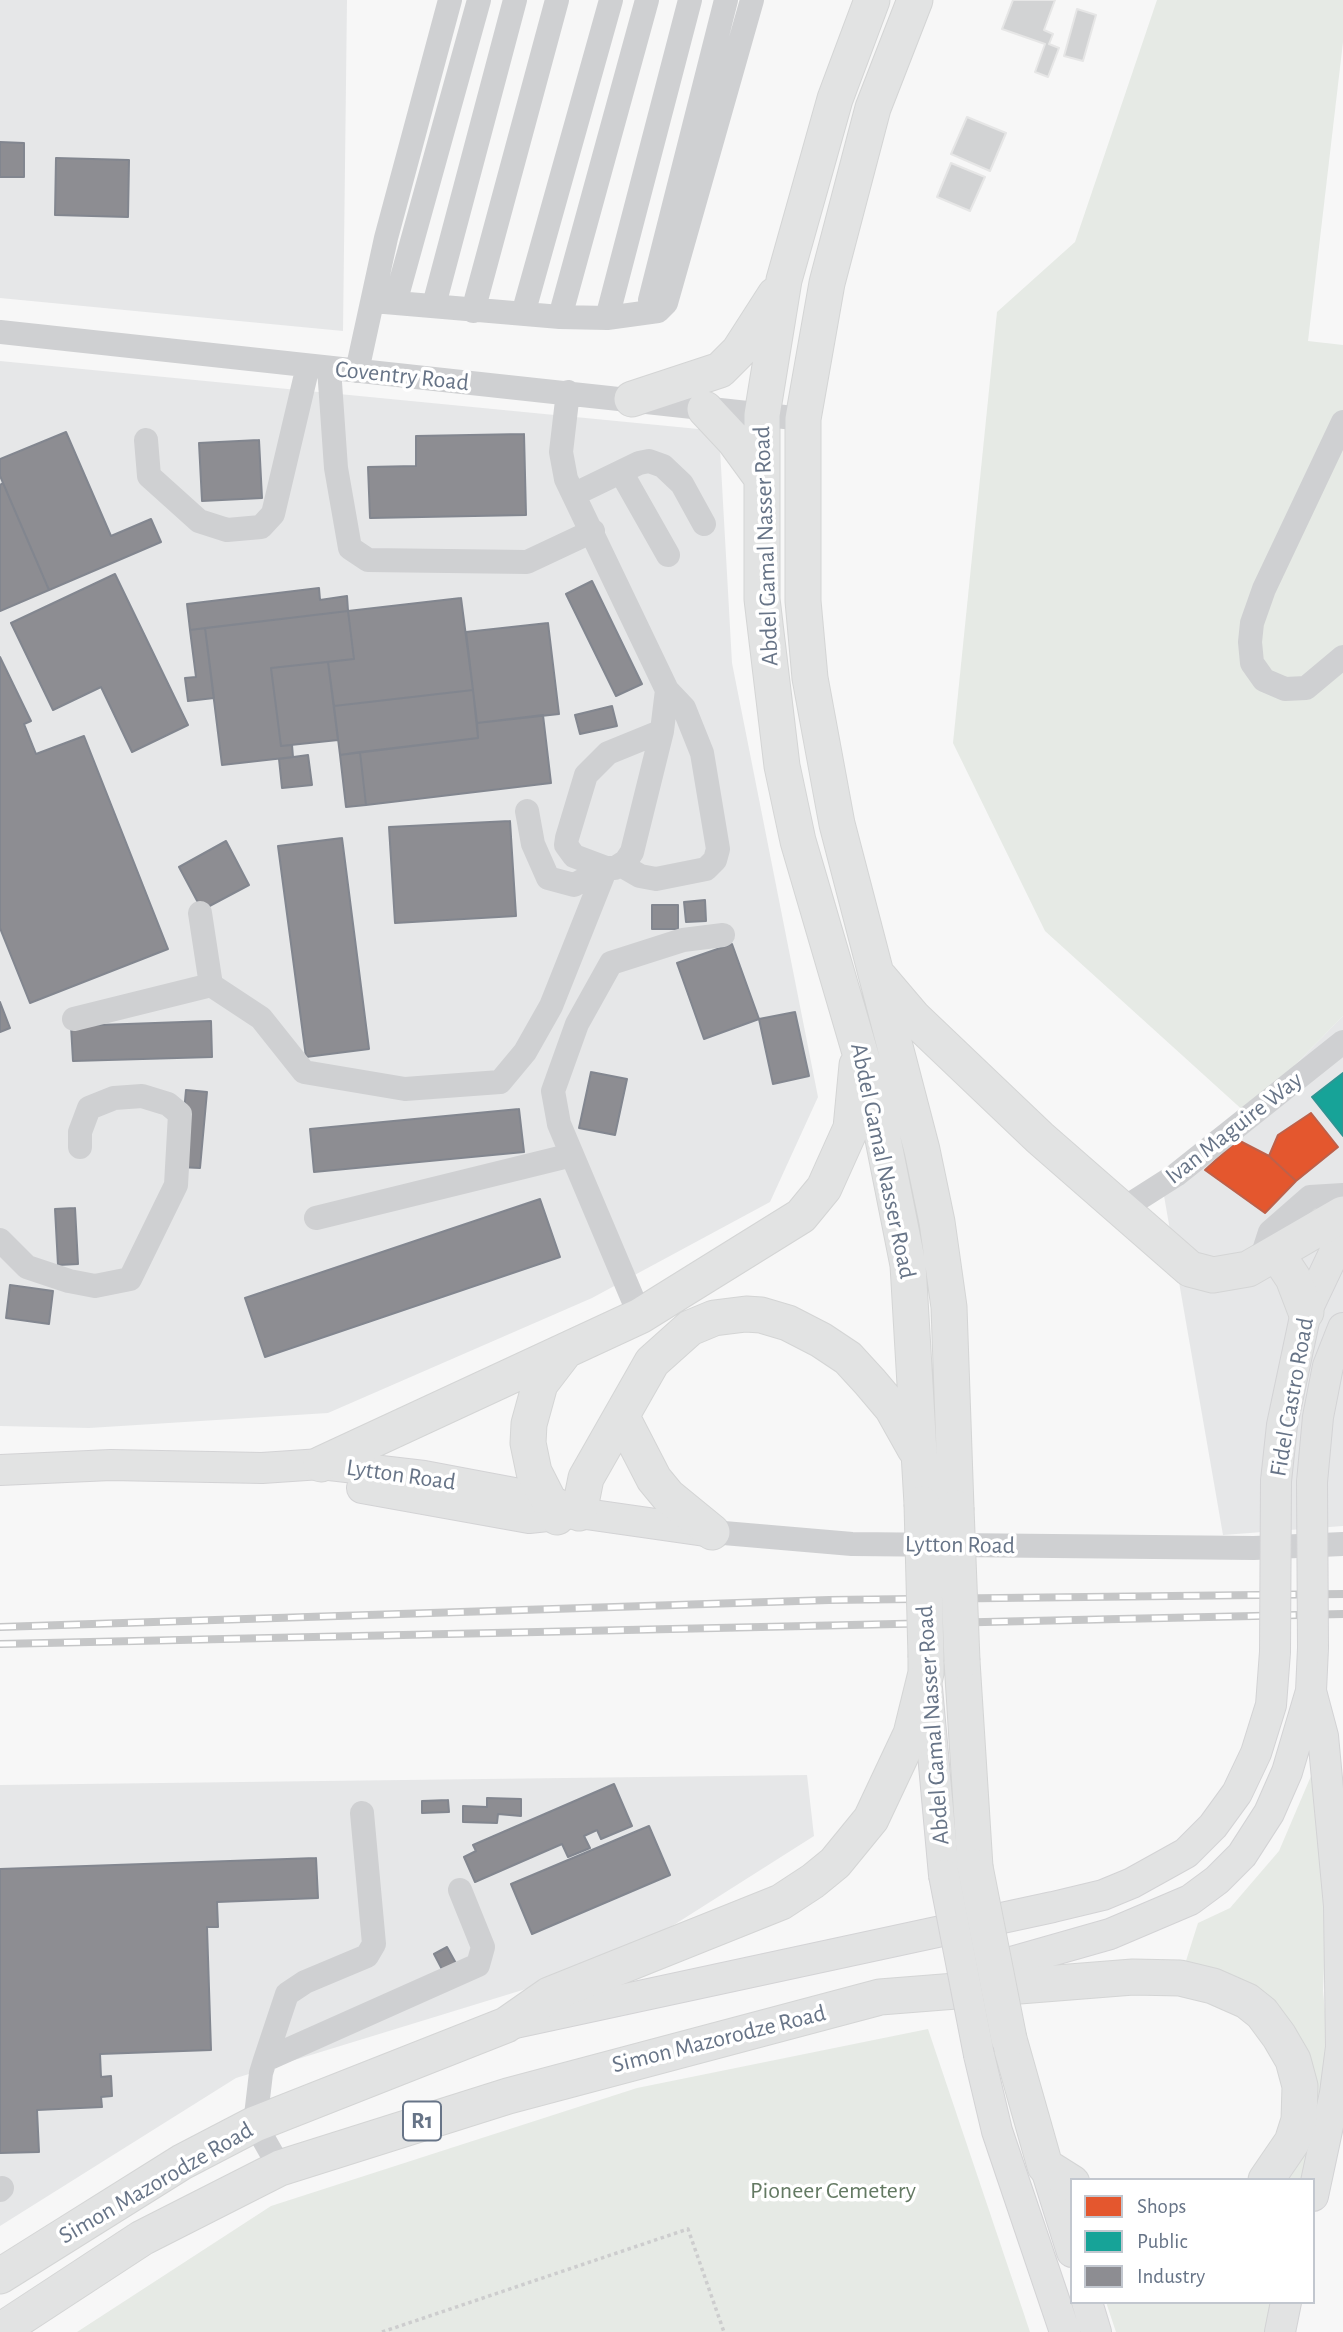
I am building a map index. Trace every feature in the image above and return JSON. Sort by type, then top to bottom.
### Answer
[{"type":"highway","name":"Abdel Gamal Nasser Road","points":[[872,0],[835,99],[784,280],[762,415],[762,599],[782,766],[798,841],[878,1114],[908,1265],[920,1458],[926,1665]]},
{"type":"highway","name":"Abdel Gamal Nasser Road","points":[[915,0],[873,108],[827,283],[803,419],[803,601],[810,678],[837,824],[922,1150],[937,1222],[949,1307],[962,1661],[959,1871],[1009,2039],[1058,2175]]},
{"type":"highway","points":[[632,399],[720,370],[730,362],[784,280]]},
{"type":"highway","points":[[705,409],[734,440],[761,477]]},
{"type":"highway","points":[[876,973],[914,1018],[1040,1139],[1190,1269],[1213,1275],[1233,1274],[1268,1258],[1343,1214]]},
{"type":"highway","points":[[321,1464],[640,1316],[801,1216],[824,1188],[851,1128],[859,1042]]},
{"type":"highway","points":[[1268,1258],[1293,1279],[1306,1312]]},
{"type":"highway","points":[[563,1354],[540,1384],[530,1416],[531,1462],[561,1509],[586,1478],[652,1362],[690,1328],[714,1318],[761,1315],[799,1329],[848,1358],[892,1408],[920,1458]]},
{"type":"highway","points":[[622,1417],[654,1479],[668,1496],[712,1532]]},
{"type":"highway","points":[[506,2025],[549,1995],[781,1902],[835,1863],[871,1819],[893,1775],[911,1734],[926,1665]]},
{"type":"highway","points":[[880,1997],[1133,1977],[1180,1978],[1213,1986],[1247,2001],[1262,2013],[1279,2036],[1293,2060],[1300,2086],[1299,2120],[1292,2142],[1267,2178]]},
{"type":"highway","name":"Simon Mazorodze Road","points":[[0,2331],[142,2238],[280,2168],[508,2095],[880,1997]]},
{"type":"highway","name":"Simon Mazorodze Road","points":[[0,2276],[182,2162],[255,2124],[506,2025]]},
{"type":"main road","name":"Fidel Castro Road","points":[[1276,1652],[1276,1481],[1282,1425],[1306,1312],[1343,1234]]},
{"type":"main road","name":"Fidel Castro Road","points":[[1313,1648],[1312,1482],[1318,1417],[1328,1366],[1343,1328]]},
{"type":"main road","name":"Lytton Road","points":[[0,1470],[111,1465],[262,1468],[321,1464],[424,1476],[561,1509],[712,1532]]},
{"type":"main road","name":"Lytton Road","points":[[262,1468],[529,1518],[561,1509]]},
{"type":"main road","name":"Simon Mazorodze Road","points":[[880,1997],[1067,1948],[1156,1917],[1190,1900],[1217,1880],[1242,1855],[1269,1813],[1287,1772],[1311,1692],[1313,1648]]},
{"type":"main road","name":"Simon Mazorodze Road","points":[[506,2025],[1065,1904],[1102,1895],[1132,1883],[1186,1853],[1213,1826],[1237,1793],[1256,1753],[1271,1704],[1276,1652]]},
{"type":"main road","name":"Abdel Gamal Nasser Road","points":[[926,1665],[959,1871],[979,2055],[998,2131],[1065,2332]]},
{"type":"main road","points":[[1311,1692],[1323,1736],[1339,1906],[1341,2047],[1335,2093],[1315,2187]]},
{"type":"main road","name":"Abdel Gamal Nasser Road","points":[[1058,2175],[1070,2241]]},
{"type":"main road","points":[[1088,2304],[1096,2332]]},
{"type":"main road","points":[[1280,2332],[1286,2304]]},
{"type":"street","points":[[384,302],[386,238],[450,0]]},
{"type":"street","points":[[357,371],[384,302],[480,0]]},
{"type":"street","points":[[434,305],[515,0]]},
{"type":"street","points":[[473,311],[557,0]]},
{"type":"street","points":[[523,314],[611,0]]},
{"type":"street","points":[[560,317],[647,0]]},
{"type":"street","points":[[607,317],[690,0]]},
{"type":"street","points":[[646,315],[726,0]]},
{"type":"street","points":[[384,302],[560,317],[646,315],[658,311],[666,303],[752,0]]},
{"type":"street","name":"Coventry Road","points":[[0,332],[803,419]]},
{"type":"street","points":[[146,440],[149,476],[199,521],[227,530],[261,527],[273,514],[318,367]]},
{"type":"street","points":[[318,367],[350,548],[368,560],[527,562],[593,531]]},
{"type":"street","points":[[568,393],[561,452],[566,479],[667,690],[684,708],[702,753],[718,849],[715,860],[706,869],[656,879],[574,856],[566,845],[579,789],[586,775],[608,753],[662,731]]},
{"type":"street","points":[[1343,422],[1264,589],[1252,624],[1250,642],[1252,663],[1264,680],[1285,689],[1307,688],[1343,657]]},
{"type":"street","points":[[575,494],[639,463],[649,461],[663,466],[682,484],[704,524]]},
{"type":"street","points":[[621,472],[668,555]]},
{"type":"street","points":[[74,1019],[211,985],[261,1018],[304,1072],[405,1089],[500,1082],[525,1052],[551,1006],[613,866],[636,842],[662,731],[667,690]]},
{"type":"street","points":[[527,811],[533,844],[548,878],[574,885],[613,866]]},
{"type":"street","points":[[200,913],[211,985]]},
{"type":"street","points":[[640,1316],[559,1124],[553,1091],[577,1024],[611,963],[683,940],[723,935]]},
{"type":"street","name":"Ivan Maguire Way","points":[[1121,1210],[1176,1175],[1343,1042]]},
{"type":"street","points":[[0,1240],[27,1268],[69,1281],[95,1286],[130,1279],[176,1185],[180,1114],[168,1104],[142,1096],[114,1098],[89,1108],[80,1132],[80,1147]]},
{"type":"street","points":[[316,1218],[572,1155]]},
{"type":"street","points":[[1268,1258],[1270,1232],[1310,1197],[1343,1195]]},
{"type":"street","name":"Lytton Road","points":[[712,1532],[852,1544],[1254,1548],[1343,1544]]},
{"type":"street","points":[[280,2168],[255,2124],[261,2073],[287,1994],[305,1982],[367,1956],[374,1944],[362,1813]]},
{"type":"street","points":[[265,2060],[478,1965],[483,1947],[460,1890]]},
{"type":"path","points":[[382,2332],[688,2229],[724,2332]]},
{"type":"shaded area","points":[[0,0],[347,0],[343,331],[0,298]]},
{"type":"shaded area","points":[[0,361],[719,431],[732,663],[818,1097],[770,1202],[592,1298],[328,1413],[89,1428],[0,1426]]},
{"type":"shaded area","points":[[1343,1016],[1343,1526],[1223,1535],[1163,1190],[1247,1114]]},
{"type":"shaded area","points":[[807,1775],[814,1836],[617,1961],[236,2078],[0,2226],[0,1785]]},
{"type":"green space","points":[[1157,0],[1343,0],[1343,42],[1308,341],[1343,345],[1343,1016],[1247,1114],[1045,931],[953,743],[997,312],[1075,242]]},
{"type":"green space","points":[[1317,1762],[1328,1876],[1323,1991],[1329,2051],[1306,2178],[1287,2178],[1301,2159],[1312,2120],[1305,2067],[1185,1964],[1198,1923],[1230,1908],[1279,1851]]},
{"type":"green space","name":"Pioneer Cemetery","points":[[928,2029],[1030,2332],[77,2332],[271,2206],[637,2088]]},
{"type":"green space","points":[[1107,2304],[1275,2304],[1269,2332],[1116,2332]]},
{"type":"building: Shops","points":[[1311,1113],[1338,1147],[1296,1181],[1269,1156],[1278,1135]]},
{"type":"building: Shops","points":[[1238,1140],[1269,1156],[1296,1181],[1265,1213],[1205,1170]]},
{"type":"building: Public","points":[[1343,1073],[1343,1136],[1312,1097]]},
{"type":"building: Industry","points":[[0,142],[24,143],[24,177],[0,177]]},
{"type":"building: Industry","points":[[56,158],[129,160],[128,217],[55,215]]},
{"type":"building: Industry","points":[[66,432],[111,536],[151,519],[161,542],[49,590],[0,476],[0,459]]},
{"type":"building: Industry","points":[[524,434],[526,515],[370,518],[368,467],[416,466],[416,436]]},
{"type":"building: Industry","points":[[259,440],[262,498],[202,501],[199,443]]},
{"type":"building: Industry","points":[[3,483],[49,590],[0,611],[0,485]]},
{"type":"building: Industry","points":[[115,574],[188,725],[132,752],[101,687],[53,710],[11,623]]},
{"type":"building: Industry","points":[[592,581],[642,684],[616,696],[566,594]]},
{"type":"building: Industry","points":[[319,588],[320,600],[347,596],[348,611],[190,630],[187,604]]},
{"type":"building: Industry","points":[[461,598],[473,690],[334,706],[328,662],[354,659],[348,611]]},
{"type":"building: Industry","points":[[348,611],[354,659],[271,668],[281,746],[292,745],[293,757],[222,765],[205,628]]},
{"type":"building: Industry","points":[[548,623],[559,714],[477,723],[466,632]]},
{"type":"building: Industry","points":[[205,628],[214,698],[188,701],[185,678],[196,677],[190,630]]},
{"type":"building: Industry","points":[[0,657],[31,721],[24,724],[36,754],[84,736],[168,949],[30,1003],[0,928]]},
{"type":"building: Industry","points":[[328,662],[338,740],[281,746],[271,668]]},
{"type":"building: Industry","points":[[473,690],[478,738],[340,755],[334,706]]},
{"type":"building: Industry","points":[[612,706],[617,726],[580,734],[575,715]]},
{"type":"building: Industry","points":[[543,715],[551,783],[366,805],[360,752],[478,738],[477,723]]},
{"type":"building: Industry","points":[[360,752],[366,805],[346,807],[340,755]]},
{"type":"building: Industry","points":[[308,755],[312,785],[282,788],[279,759]]},
{"type":"building: Industry","points":[[510,821],[516,916],[395,923],[389,827]]},
{"type":"building: Industry","points":[[342,838],[369,1049],[306,1057],[278,846]]},
{"type":"building: Industry","points":[[226,841],[249,885],[202,910],[179,867]]},
{"type":"building: Industry","points":[[705,900],[706,921],[686,922],[684,902]]},
{"type":"building: Industry","points":[[652,905],[678,905],[678,929],[652,929]]},
{"type":"building: Industry","points":[[732,944],[759,1019],[704,1039],[677,963]]},
{"type":"building: Industry","points":[[0,1002],[10,1028],[0,1032]]},
{"type":"building: Industry","points":[[795,1012],[809,1076],[773,1084],[759,1019]]},
{"type":"building: Industry","points":[[211,1021],[212,1057],[73,1061],[71,1026]]},
{"type":"building: Industry","points":[[591,1072],[627,1079],[615,1135],[579,1128]]},
{"type":"building: Industry","points":[[186,1090],[207,1092],[200,1168],[179,1167]]},
{"type":"building: Industry","points":[[519,1109],[524,1152],[314,1172],[310,1129]]},
{"type":"building: Industry","points":[[540,1199],[560,1257],[265,1357],[245,1298]]},
{"type":"building: Industry","points":[[75,1208],[78,1264],[58,1265],[55,1209]]},
{"type":"building: Industry","points":[[10,1285],[53,1291],[49,1324],[6,1318]]},
{"type":"building: Industry","points":[[614,1784],[632,1826],[601,1839],[597,1830],[584,1836],[590,1848],[568,1857],[562,1844],[475,1882],[464,1857],[476,1851],[473,1845]]},
{"type":"building: Industry","points":[[487,1798],[521,1799],[521,1816],[498,1814],[497,1823],[463,1822],[463,1806],[487,1807]]},
{"type":"building: Industry","points":[[448,1800],[449,1812],[422,1813],[422,1801]]},
{"type":"building: Industry","points":[[649,1826],[670,1875],[532,1934],[511,1884]]},
{"type":"building: Industry","points":[[316,1858],[318,1898],[217,1902],[218,1927],[207,1927],[211,2050],[100,2054],[101,2077],[111,2076],[112,2096],[101,2097],[102,2107],[37,2110],[39,2152],[0,2153],[0,1869]]},
{"type":"building: Industry","points":[[447,1947],[458,1967],[445,1975],[434,1954]]},
{"type":"building: Other","points":[[1013,0],[1055,0],[1044,30],[1053,34],[1049,44],[1059,48],[1048,77],[1035,72],[1045,44],[1002,29]]},
{"type":"building: Other","points":[[1077,9],[1096,15],[1083,61],[1064,56]]},
{"type":"building: Other","points":[[967,117],[1006,133],[990,171],[951,154]]},
{"type":"building: Other","points":[[951,163],[985,177],[970,211],[937,197]]},
{"type":"railway","points":[[0,1627],[829,1600],[1343,1594]]},
{"type":"railway","points":[[0,1644],[1343,1614]]}]
